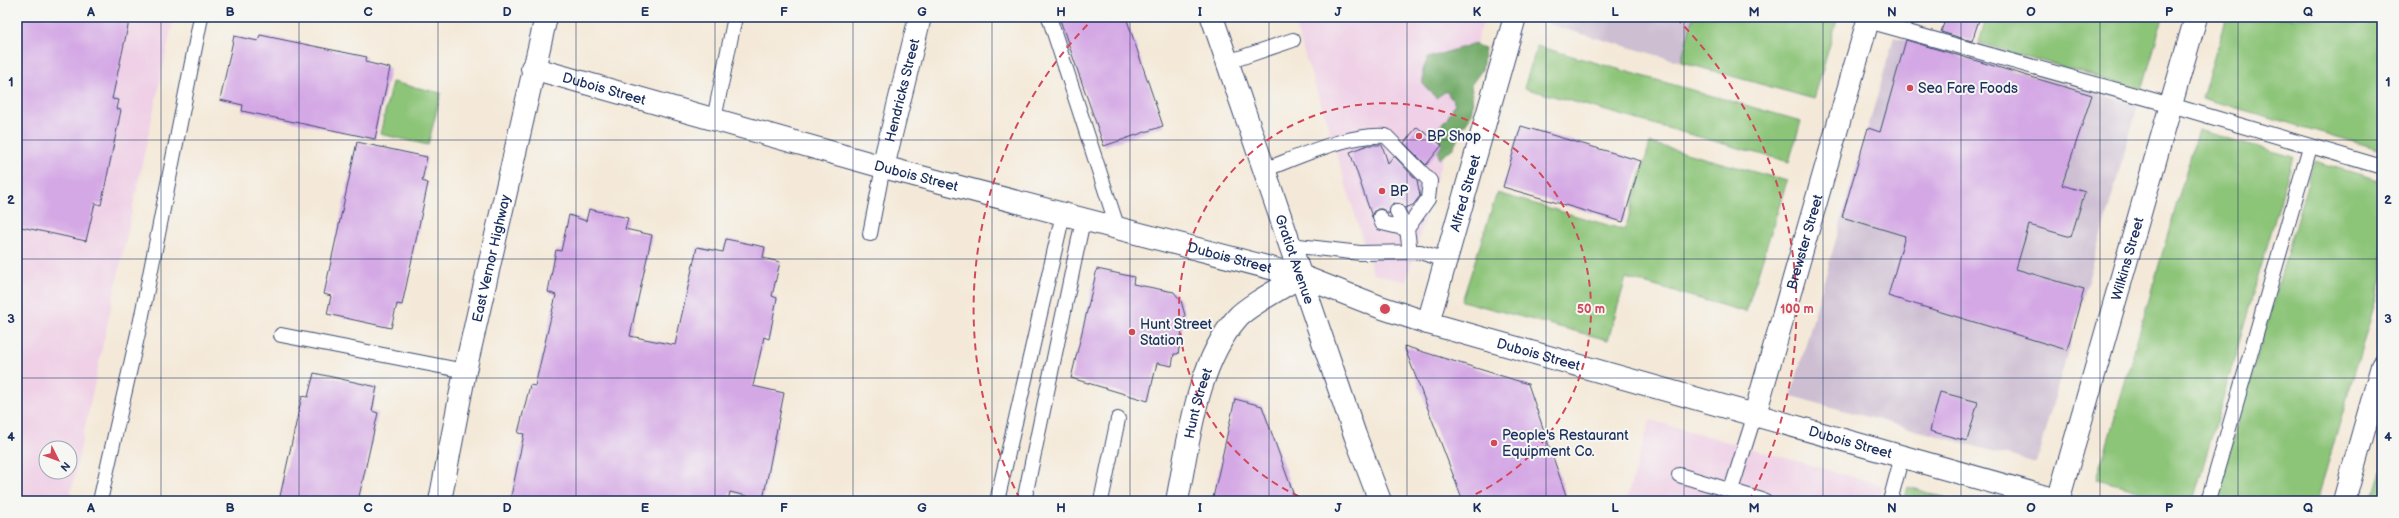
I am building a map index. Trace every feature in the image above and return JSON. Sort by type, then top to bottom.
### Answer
[{"type":"street","name":"East Vernor Highway","points":[[440,501],[465,371],[532,68],[546,17]]},
{"type":"street","name":"Hendricks Street","points":[[883,166],[920,17]]},
{"type":"street","name":"Gratiot Avenue","points":[[1212,17],[1355,435],[1380,501]]},
{"type":"street","name":"Alfred Street","points":[[1428,323],[1515,17]]},
{"type":"street","name":"Wilkins Street","points":[[2059,501],[2196,17]]},
{"type":"street","name":"Brewster Street","points":[[1755,414],[1868,19]]},
{"type":"street","name":"Dubois Street","points":[[532,68],[883,166],[1301,276],[1380,308],[1428,323],[2059,501]]},
{"type":"street","name":"Hunt Street","points":[[1177,501],[1200,388],[1214,356],[1238,317],[1301,276]]},
{"type":"street","points":[[2344,501],[2382,366]]},
{"type":"lane","points":[[100,501],[141,320],[201,17]]},
{"type":"lane","points":[[714,119],[735,17]]},
{"type":"lane","points":[[1049,17],[1118,228]]},
{"type":"lane","points":[[1868,19],[2382,167]]},
{"type":"lane","points":[[1228,62],[1293,40]]},
{"type":"lane","points":[[1264,170],[1328,147],[1354,145],[1386,136],[1430,181],[1428,199],[1408,229]]},
{"type":"lane","points":[[2208,501],[2310,147]]},
{"type":"lane","name":"Hendricks Street","points":[[870,234],[883,166]]},
{"type":"lane","points":[[1397,211],[1408,229],[1410,252]]},
{"type":"lane","points":[[996,501],[1063,214]]},
{"type":"lane","points":[[1380,217],[1382,223],[1408,229]]},
{"type":"lane","points":[[1024,501],[1084,220]]},
{"type":"lane","points":[[1290,245],[1360,253],[1420,252],[1446,260]]},
{"type":"lane","points":[[281,335],[465,371]]},
{"type":"lane","name":"Brewster Street","points":[[1731,490],[1755,414]]},
{"type":"lane","points":[[1101,501],[1118,419]]},
{"type":"lane","points":[[1890,501],[1902,456]]},
{"type":"lane","points":[[1680,475],[1765,501]]},
{"type":"shaded area","points":[[17,17],[174,17],[78,460],[78,440],[38,440],[38,480],[74,480],[69,501],[17,501]]},
{"type":"shaded area","points":[[1292,17],[1484,17],[1406,282],[1373,274],[1325,116]]},
{"type":"shaded area","points":[[1549,17],[1693,17],[1681,62],[1547,24]]},
{"type":"shaded area","points":[[1894,37],[2138,105],[2036,463],[1791,396]]},
{"type":"shaded area","points":[[1650,420],[1882,485],[1877,501],[1626,501]]},
{"type":"green space","points":[[1693,17],[1838,17],[1814,99],[1681,62]]},
{"type":"green space","points":[[1986,17],[2163,17],[2142,90],[1979,43]]},
{"type":"green space","points":[[2226,17],[2382,19],[2382,150],[2202,98]]},
{"type":"green space","points":[[1473,44],[1485,48],[1482,70],[1471,85],[1472,111],[1467,121],[1458,131],[1460,135],[1453,148],[1439,159],[1438,152],[1442,145],[1435,131],[1447,119],[1455,104],[1446,91],[1436,98],[1423,84],[1423,70],[1428,58]]},
{"type":"green space","points":[[1537,46],[1801,121],[1789,162],[1524,88]]},
{"type":"green space","points":[[392,82],[441,93],[428,145],[380,134]]},
{"type":"green space","points":[[2198,130],[2293,157],[2193,501],[2171,501],[2097,479]]},
{"type":"green space","points":[[1650,143],[1787,181],[1746,312],[1626,278],[1608,340],[1462,301],[1497,193],[1625,230]]},
{"type":"green space","points":[[2314,161],[2382,181],[2382,279],[2317,501],[2215,501]]},
{"type":"green space","points":[[2382,468],[2382,501],[2372,501]]},
{"type":"green space","points":[[1908,487],[1956,501],[1904,501]]},
{"type":"building","points":[[17,17],[130,17],[112,99],[118,100],[116,109],[121,110],[101,205],[95,203],[86,241],[17,226]]},
{"type":"building","points":[[1059,17],[1126,17],[1163,126],[1104,146]]},
{"type":"building","points":[[1946,17],[1980,17],[1972,41],[1941,32]]},
{"type":"building","points":[[260,35],[367,57],[365,62],[390,68],[375,139],[242,111],[243,105],[220,100],[234,36],[258,41]]},
{"type":"building","points":[[1906,40],[2092,95],[2062,185],[2085,192],[2071,237],[2029,225],[2016,269],[2084,289],[2067,350],[1888,296],[1905,236],[1842,217],[1868,128],[1880,132]]},
{"type":"building","points":[[1521,126],[1641,161],[1623,222],[1503,187]]},
{"type":"building","name":"BP Shop","points":[[1417,127],[1442,145],[1426,165],[1404,143]]},
{"type":"building","points":[[357,142],[427,157],[422,181],[428,183],[412,259],[402,305],[397,304],[391,328],[327,314],[331,296],[324,294]]},
{"type":"building","points":[[1368,145],[1382,145],[1388,163],[1394,156],[1417,180],[1420,196],[1413,205],[1405,208],[1401,204],[1393,203],[1390,207],[1389,214],[1382,209],[1378,209],[1373,212],[1372,217],[1350,152]]},
{"type":"building","points":[[589,209],[628,218],[625,229],[652,235],[630,336],[675,345],[697,247],[723,252],[726,239],[765,247],[763,258],[780,262],[772,296],[777,298],[769,339],[764,337],[753,386],[784,393],[763,500],[730,492],[728,501],[510,501],[524,434],[518,433],[530,385],[535,386],[556,295],[548,292],[556,250],[561,251],[569,215],[586,221]]},
{"type":"building","name":"Hunt Street Station","points":[[1097,269],[1134,277],[1133,284],[1174,292],[1181,301],[1185,315],[1178,354],[1174,354],[1172,366],[1157,363],[1148,401],[1071,378]]},
{"type":"building","name":"People's Restaurant Equipment Co.","points":[[1404,346],[1528,384],[1568,501],[1463,501]]},
{"type":"building","points":[[314,373],[377,387],[372,411],[378,413],[358,501],[279,501],[302,396],[308,397]]},
{"type":"building","points":[[1940,392],[1978,402],[1967,441],[1930,431]]},
{"type":"building","points":[[1235,399],[1262,406],[1296,501],[1230,501],[1213,498]]},
{"type":"place","name":"Sea Fare Foods","points":[[1910,88]]},
{"type":"place","name":"BP Shop","points":[[1419,136]]},
{"type":"place","name":"BP","points":[[1382,191]]},
{"type":"place","name":"Hunt Street Station","points":[[1132,332]]},
{"type":"place","name":"People's Restaurant Equipment Co.","points":[[1494,443]]}]
